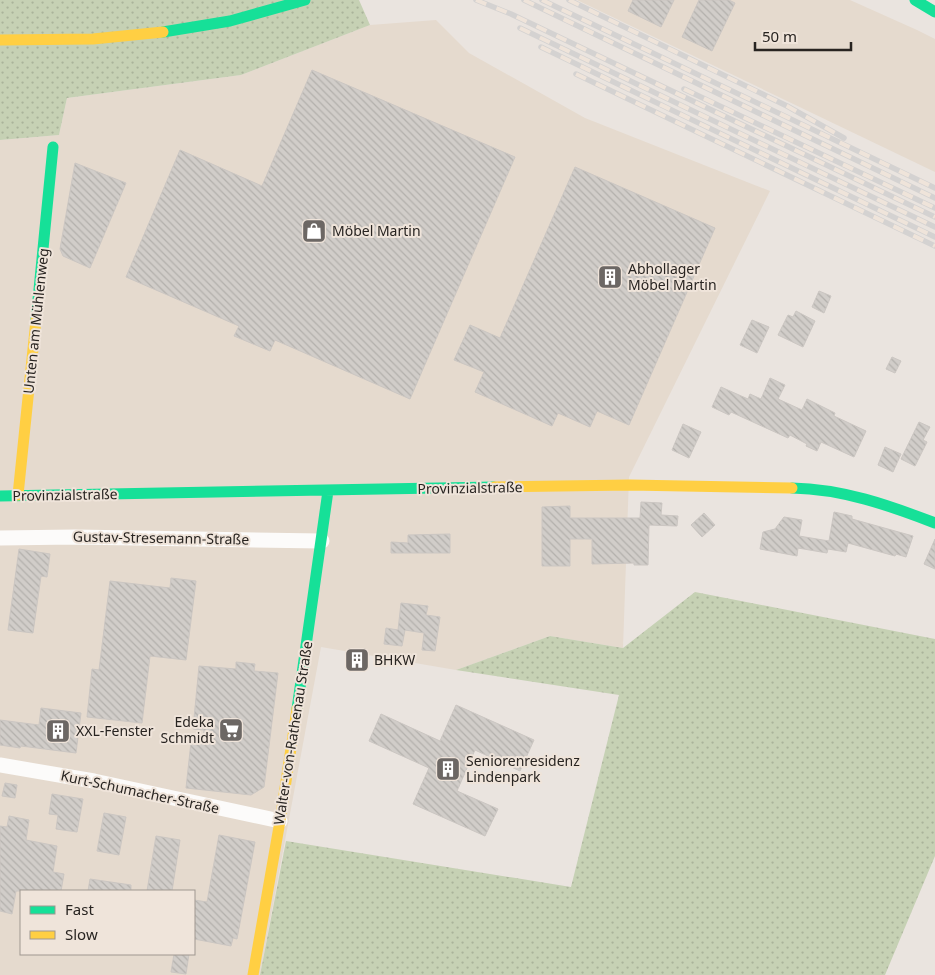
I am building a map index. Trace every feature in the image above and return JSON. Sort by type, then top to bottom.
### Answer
[{"type":"main road","points":[[0,40],[93,38],[166,32],[230,21],[305,0]]},
{"type":"main road","points":[[915,0],[935,12]]},
{"type":"main road","name":"Unten am Mühlenweg","points":[[18,496],[53,146]]},
{"type":"main road","name":"Provinzialstraße","points":[[0,496],[630,485],[803,488],[845,494],[883,503],[935,523]]},
{"type":"main road","name":"Walter-von-Rathenau Straße","points":[[253,975],[280,821],[328,491]]},
{"type":"street","name":"Gustav-Stresemann-Straße","points":[[0,538],[75,537],[322,541]]},
{"type":"street","name":"Kurt-Schumacher-Straße","points":[[0,765],[94,781],[280,821]]},
{"type":"shaded area","points":[[577,0],[850,0],[917,30],[935,39],[935,172]]},
{"type":"shaded area","points":[[436,20],[469,53],[585,118],[770,191],[629,477],[623,648],[550,636],[456,670],[321,647],[260,975],[0,975],[0,140],[59,135],[67,98],[241,75],[370,25]]},
{"type":"green space","points":[[0,0],[359,0],[370,25],[241,75],[67,98],[59,135],[0,140]]},
{"type":"green space","points":[[695,592],[935,639],[935,856],[885,975],[260,975],[286,841],[571,887],[619,695],[456,670],[550,636],[623,648]]},
{"type":"building","points":[[633,0],[674,0],[661,27],[628,11]]},
{"type":"building","points":[[699,0],[729,0],[735,3],[712,51],[682,37]]},
{"type":"building","name":"Möbel Martin","points":[[312,70],[515,157],[410,399],[275,340],[270,351],[234,336],[239,326],[126,277],[180,150],[262,186]]},
{"type":"building","points":[[75,163],[126,183],[90,268],[63,256],[60,249]]},
{"type":"building","name":"Abhollager Möbel Martin","points":[[575,167],[715,228],[629,425],[597,411],[590,427],[558,413],[552,426],[475,392],[484,372],[454,360],[470,325],[500,338]]},
{"type":"building","points":[[819,291],[831,296],[824,313],[812,307]]},
{"type":"building","points":[[796,311],[815,321],[803,347],[778,335],[788,315],[793,317]]},
{"type":"building","points":[[752,320],[769,327],[757,353],[740,345]]},
{"type":"building","points":[[892,357],[901,361],[895,373],[886,369]]},
{"type":"building","points":[[770,378],[785,385],[778,399],[802,410],[807,399],[835,413],[834,416],[866,431],[854,457],[821,442],[817,451],[790,435],[788,438],[731,412],[729,415],[712,407],[721,387],[748,399],[750,394],[761,399]]},
{"type":"building","points":[[919,422],[930,427],[923,440],[927,442],[915,466],[901,459]]},
{"type":"building","points":[[683,424],[701,432],[689,458],[672,450]]},
{"type":"building","points":[[885,447],[901,454],[893,472],[878,465]]},
{"type":"building","points":[[641,502],[662,503],[661,515],[678,516],[677,526],[649,525],[648,565],[634,565],[634,563],[592,564],[592,539],[570,539],[570,566],[542,566],[542,507],[570,506],[570,518],[640,518]]},
{"type":"building","points":[[834,512],[913,536],[906,557],[896,554],[895,556],[848,543],[846,552],[828,549],[827,553],[798,548],[797,556],[760,549],[763,532],[775,529],[784,517],[802,520],[799,536],[829,541]]},
{"type":"building","points":[[704,513],[715,525],[702,537],[691,525]]},
{"type":"building","points":[[450,534],[450,553],[391,553],[391,542],[408,543],[408,535]]},
{"type":"building","points":[[935,539],[935,569],[924,564]]},
{"type":"building","points":[[19,549],[50,554],[47,577],[41,576],[33,633],[8,630]]},
{"type":"building","points":[[171,578],[196,581],[186,660],[150,656],[142,723],[87,717],[92,669],[99,670],[110,581],[170,588]]},
{"type":"building","points":[[401,603],[428,606],[426,615],[440,617],[435,651],[422,650],[424,633],[405,630],[402,646],[384,644],[386,628],[398,630]]},
{"type":"building","name":"Edeka Schmidt","points":[[236,662],[255,664],[254,671],[278,673],[264,787],[251,795],[186,788],[191,742],[203,743],[204,730],[193,729],[199,666],[236,669]]},
{"type":"building","name":"Seniorenresidenz Lindenpark","points":[[456,705],[534,740],[520,771],[475,750],[457,791],[498,809],[485,836],[413,804],[429,768],[369,741],[381,714],[440,741]]},
{"type":"building","name":"XXL-Fenster","points":[[41,708],[81,713],[76,753],[0,745],[0,720],[39,725]]},
{"type":"building","points":[[5,783],[17,785],[15,798],[2,796]]},
{"type":"building","points":[[52,794],[83,799],[77,832],[56,829],[58,815],[49,814]]},
{"type":"building","points":[[104,813],[126,817],[119,855],[97,851]]},
{"type":"building","points":[[9,816],[29,820],[26,840],[57,846],[53,872],[64,874],[61,890],[16,891],[12,914],[0,911],[0,826],[7,827]]},
{"type":"building","points":[[219,835],[255,842],[237,939],[233,938],[231,946],[195,939],[195,900],[207,902]]},
{"type":"building","points":[[156,836],[180,840],[172,890],[147,890]]},
{"type":"building","points":[[90,879],[131,885],[131,890],[88,890]]},
{"type":"building","points":[[174,955],[189,955],[186,974],[171,972]]},
{"type":"railway","points":[[476,0],[511,14],[935,217]]},
{"type":"railway","points":[[524,0],[935,198]]},
{"type":"railway","points":[[542,0],[935,188]]},
{"type":"railway","points":[[569,0],[787,106],[844,138]]},
{"type":"railway","points":[[520,28],[935,227]]},
{"type":"railway","points":[[541,47],[935,237]]},
{"type":"railway","points":[[576,74],[935,246]]},
{"type":"railway","points":[[684,89],[935,208]]},
{"type":"traffic: fast","points":[[163,32],[230,21],[305,0]]},
{"type":"traffic: fast","points":[[915,0],[935,12]]},
{"type":"traffic: fast","points":[[36,320],[53,147]]},
{"type":"traffic: fast","points":[[0,496],[494,487]]},
{"type":"traffic: fast","points":[[792,488],[829,491],[865,499],[935,523]]},
{"type":"traffic: fast","points":[[297,709],[328,491]]},
{"type":"traffic: slow","points":[[0,40],[93,39],[163,32]]},
{"type":"traffic: slow","points":[[18,495],[36,320]]},
{"type":"traffic: slow","points":[[494,487],[630,485],[792,488]]},
{"type":"traffic: slow","points":[[253,975],[280,821],[297,709]]},
{"type":"place","name":"Möbel Martin","points":[[314,231]]},
{"type":"place","name":"Abhollager Möbel Martin","points":[[610,277]]},
{"type":"place","name":"BHKW","points":[[357,660]]},
{"type":"place","name":"Edeka Schmidt","points":[[231,730]]},
{"type":"place","name":"XXL-Fenster","points":[[58,731]]},
{"type":"place","name":"Seniorenresidenz Lindenpark","points":[[448,769]]}]
